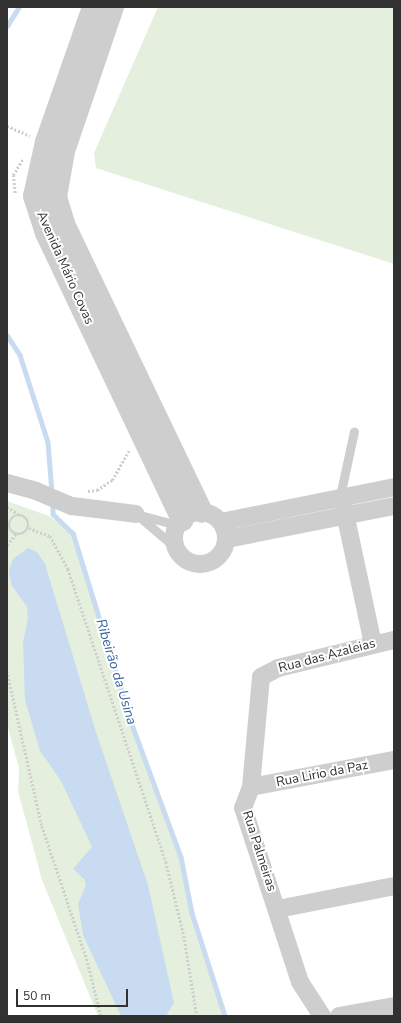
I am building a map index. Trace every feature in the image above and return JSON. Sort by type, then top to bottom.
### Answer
[{"type":"street","name":"Avenida Mário Covas","points":[[93,7],[46,142],[34,196],[46,232],[179,522]]},
{"type":"street","name":"Avenida Mário Covas","points":[[113,7],[64,151],[56,197],[64,224],[202,512]]},
{"type":"street","points":[[7,483],[36,491],[72,506],[136,514]]},
{"type":"street","points":[[221,522],[227,539],[217,558],[202,564],[186,560],[176,548],[179,522],[202,512],[221,522],[340,496],[394,487]]},
{"type":"street","points":[[340,496],[346,515],[373,644]]},
{"type":"street","points":[[227,539],[394,506]]},
{"type":"street","name":"Rua das Azaleias","points":[[261,677],[278,668],[394,640]]},
{"type":"street","name":"Rua Palmeiras","points":[[261,677],[250,787],[243,808],[278,909],[300,982],[322,1016]]},
{"type":"street","name":"Rua Lirio da Paz","points":[[250,787],[394,760]]},
{"type":"street","points":[[278,909],[394,886]]},
{"type":"street","points":[[339,1016],[384,1010]]},
{"type":"lane","points":[[340,496],[354,431]]},
{"type":"lane","points":[[136,514],[179,522]]},
{"type":"lane","points":[[136,514],[176,548]]},
{"type":"path","points":[[7,126],[46,142]]},
{"type":"path","points":[[7,507],[28,519],[29,528]]},
{"type":"path","points":[[23,515],[14,516],[10,521],[11,531],[16,534],[23,534],[29,528]]},
{"type":"path","points":[[29,528],[50,536],[68,569],[166,862],[184,936],[197,1016]]},
{"type":"path","points":[[7,545],[16,534]]},
{"type":"path","points":[[7,671],[42,826],[88,963],[101,1016]]},
{"type":"green space","points":[[158,7],[394,7],[394,264],[96,168],[94,153]]},
{"type":"green space","points":[[7,501],[49,516],[73,533],[134,730],[181,857],[192,913],[225,1016],[98,1016],[42,880],[18,791],[19,768],[7,724]]},
{"type":"water","points":[[28,548],[37,552],[45,564],[96,732],[148,885],[174,1003],[166,1016],[121,1016],[83,935],[78,904],[86,885],[84,879],[73,869],[92,847],[61,781],[40,751],[25,700],[23,643],[28,618],[27,607],[11,584],[9,570],[13,559]]},
{"type":"waterway","name":"Ribeirão da Usina","points":[[7,26],[19,7]]},
{"type":"waterway","name":"Ribeirão da Usina","points":[[7,335],[20,355],[48,442],[52,493]]},
{"type":"waterway","name":"Ribeirão da Usina","points":[[53,502],[53,514],[73,533],[134,730],[181,857],[192,913],[225,1016]]}]
